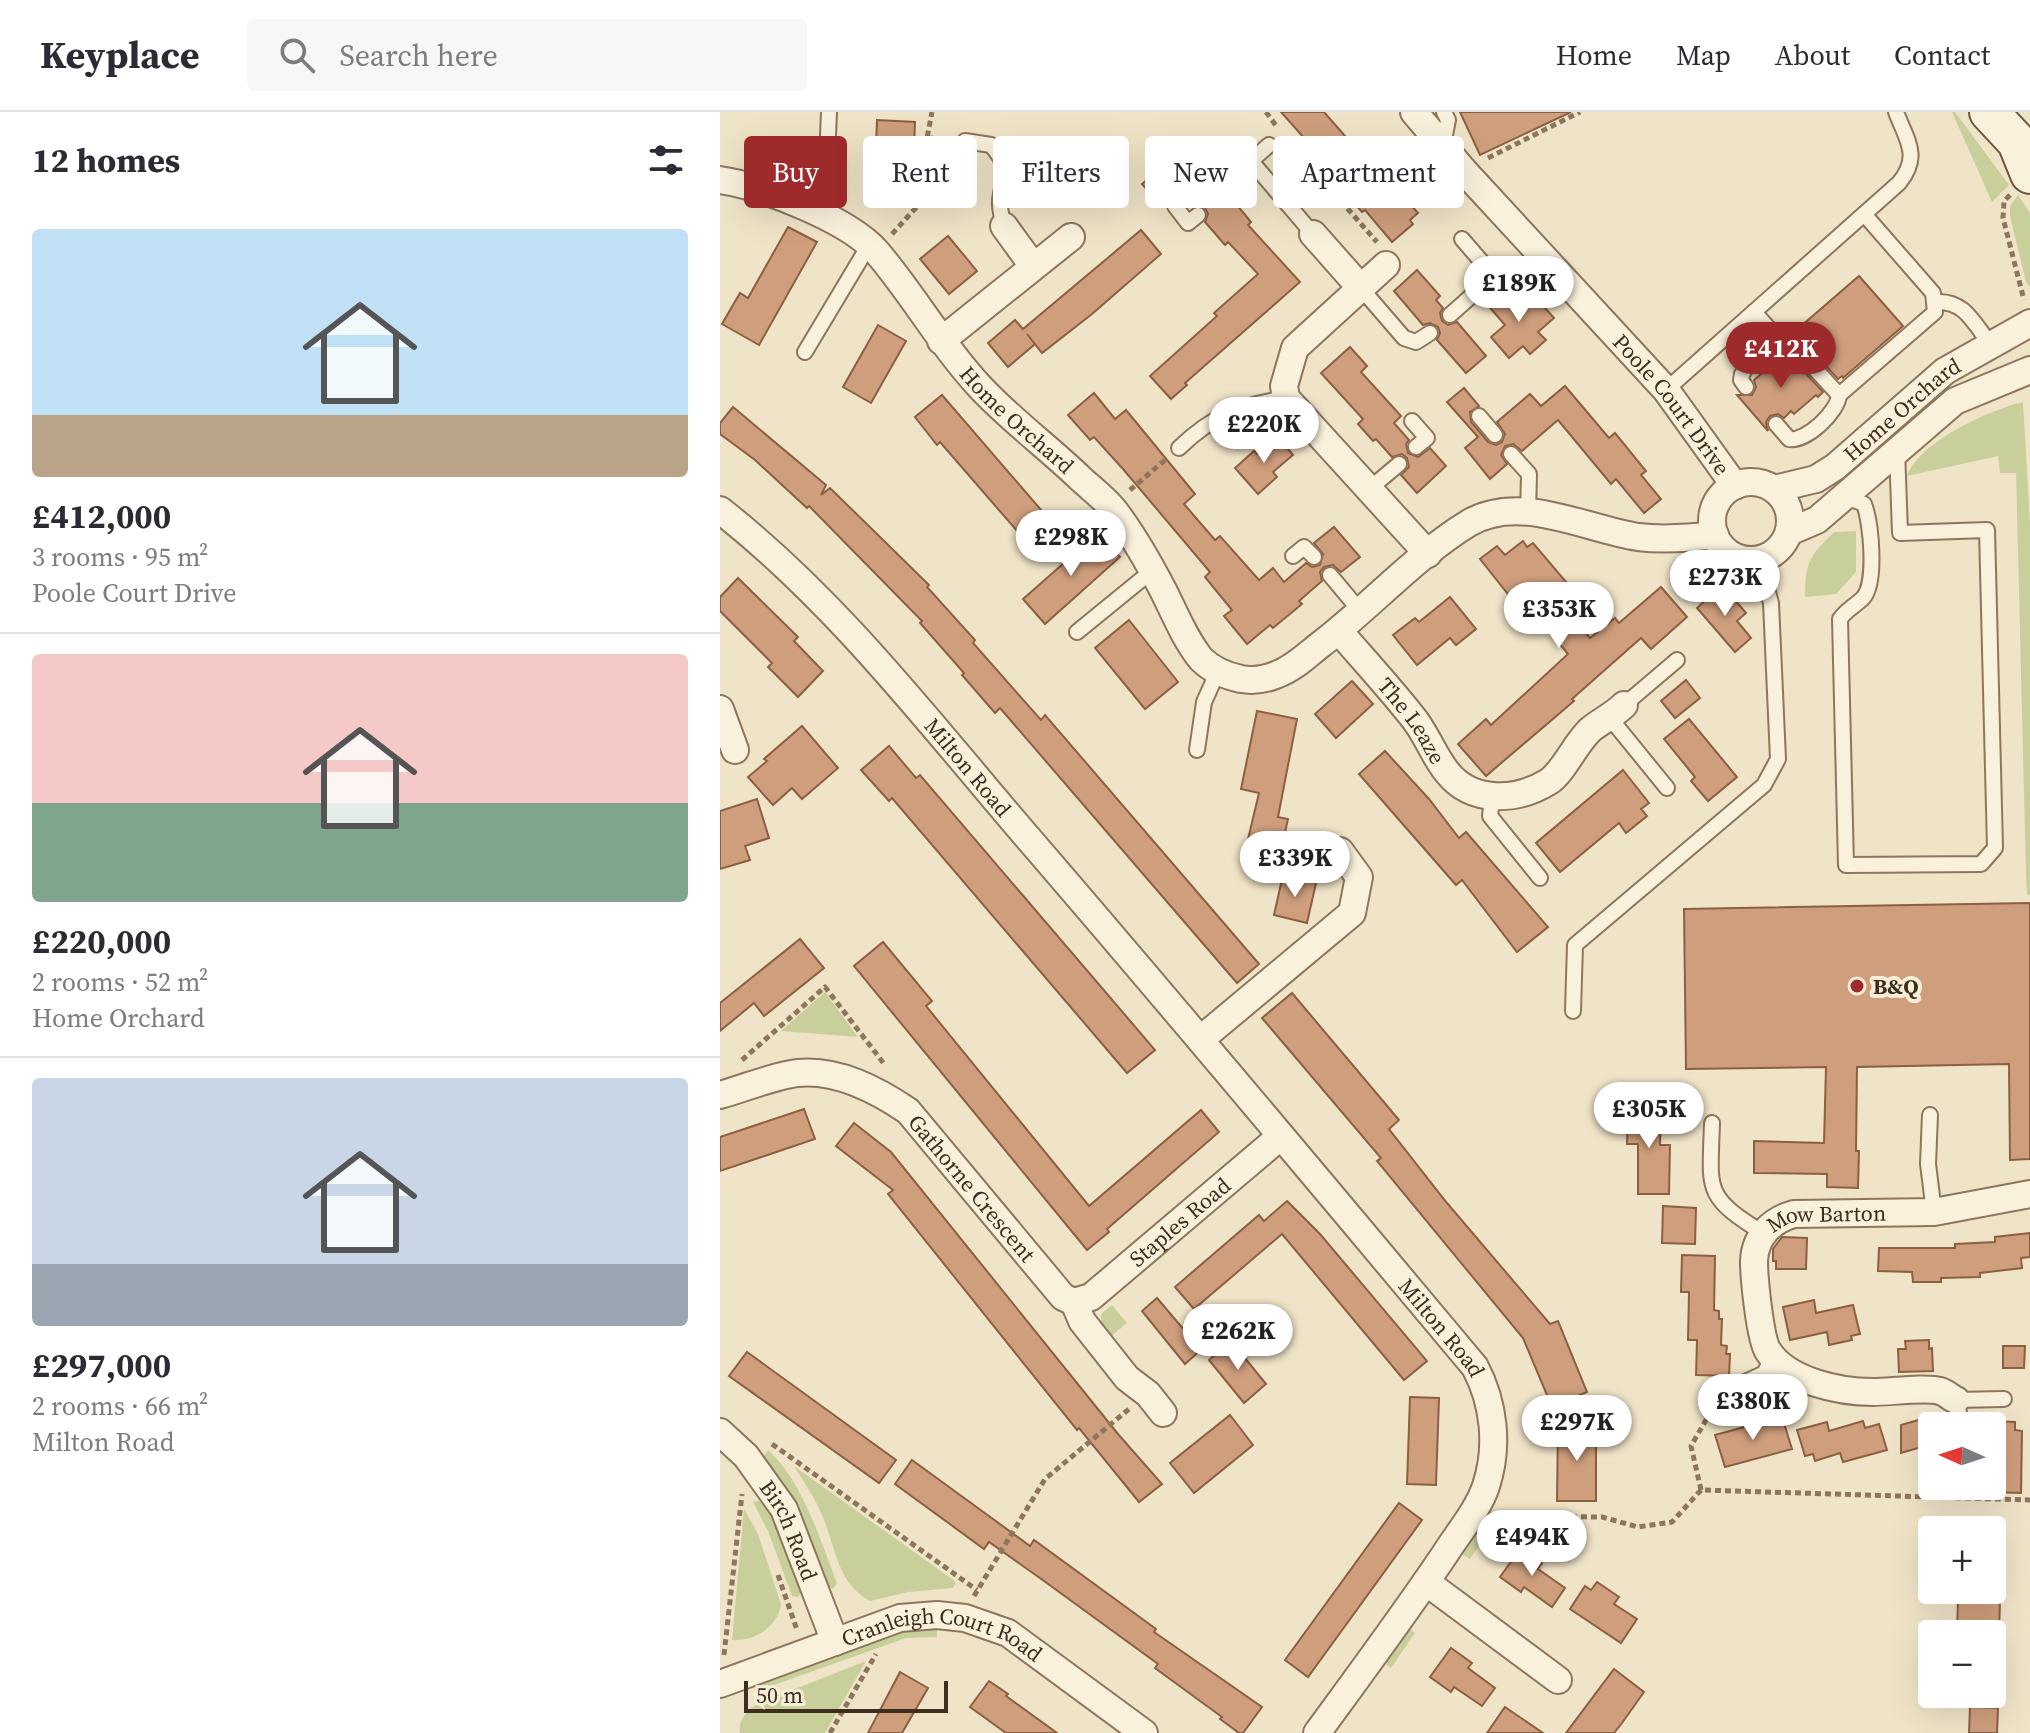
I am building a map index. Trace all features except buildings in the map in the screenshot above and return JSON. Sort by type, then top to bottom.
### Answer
[{"type":"main road","points":[[1989,112],[2027,158]]},
{"type":"street","name":"Poole Court Drive","points":[[1414,112],[1435,136]]},
{"type":"street","name":"Poole Court Drive","points":[[1464,171],[1666,390],[1735,486]]},
{"type":"street","name":"Home Orchard","points":[[720,180],[768,190],[813,211],[872,248],[941,341],[982,389],[1111,506],[1153,570],[1189,642],[1203,661],[1218,671]]},
{"type":"street","points":[[1004,226],[1033,266]]},
{"type":"street","points":[[1313,234],[1360,287]]},
{"type":"street","points":[[941,341],[1071,237]]},
{"type":"street","points":[[1386,265],[1295,348],[1286,376],[1286,398],[1428,554]]},
{"type":"street","name":"Home Orchard","points":[[1774,489],[1816,479],[1835,467],[1945,371],[1991,345],[2027,314]]},
{"type":"street","name":"Home Orchard","points":[[1789,532],[1817,520],[1955,401],[2030,370]]},
{"type":"street","points":[[1748,482],[1761,483],[1774,489],[1785,501],[1790,516],[1789,532],[1772,554],[1746,560],[1722,547],[1715,535],[1712,520],[1715,506],[1735,486],[1748,482]]},
{"type":"street","name":"Milton Road","points":[[720,510],[832,610],[1201,1039],[1475,1367],[1486,1389],[1492,1418],[1490,1470],[1480,1500],[1426,1582],[1317,1733]]},
{"type":"street","points":[[1218,671],[1249,679],[1278,675],[1339,631],[1428,554],[1471,522],[1497,513],[1528,513],[1641,537],[1715,535]]},
{"type":"street","name":"The Leaze","points":[[1339,631],[1414,718],[1448,775],[1470,790],[1492,798]]},
{"type":"street","points":[[720,709],[735,750]]},
{"type":"street","points":[[1492,798],[1524,795],[1551,781],[1570,752],[1591,729],[1617,712]]},
{"type":"street","points":[[1201,1039],[1352,913],[1359,877],[1340,851]]},
{"type":"street","name":"Gathorne Crescent","points":[[720,1095],[798,1073],[836,1076],[880,1092],[908,1111],[1063,1297],[1074,1302],[1082,1321],[1127,1378],[1155,1403]]},
{"type":"street","name":"Staples Road","points":[[1074,1302],[1091,1297],[1281,1136]]},
{"type":"street","name":"Mow Barton","points":[[1777,1363],[1765,1347],[1754,1271],[1755,1250],[1763,1233],[1780,1218],[1794,1214],[1934,1212],[2030,1194]]},
{"type":"street","points":[[1738,1392],[1768,1378],[1777,1363],[1796,1375],[1839,1388],[1869,1392],[1940,1390],[1958,1412]]},
{"type":"street","name":"Birch Road","points":[[720,1432],[746,1456],[784,1509],[835,1642]]},
{"type":"street","points":[[1426,1582],[1558,1680]]},
{"type":"street","name":"Cranleigh Court Road","points":[[720,1684],[900,1618],[937,1615],[965,1618],[1008,1633],[1144,1733]]},
{"type":"lane","points":[[813,211],[826,181],[829,112]]},
{"type":"lane","points":[[1444,112],[1448,120],[1445,136]]},
{"type":"lane","points":[[1666,390],[1899,183],[1911,168],[1911,151],[1896,112]]},
{"type":"lane","points":[[977,143],[991,145],[1004,160],[1007,175],[999,203],[1004,226]]},
{"type":"lane","points":[[1257,156],[1269,145]]},
{"type":"lane","points":[[1257,169],[1313,234]]},
{"type":"lane","points":[[1177,208],[1188,223],[1198,215]]},
{"type":"lane","points":[[1776,424],[1789,439],[1801,438],[1834,412],[1839,395],[1935,312],[1933,293],[1864,214]]},
{"type":"lane","points":[[1450,315],[1494,276],[1462,239]]},
{"type":"lane","points":[[805,352],[872,248]]},
{"type":"lane","points":[[1360,287],[1404,338],[1416,342],[1430,333]]},
{"type":"lane","points":[[1936,302],[1958,304],[1991,345]]},
{"type":"lane","points":[[1754,312],[1771,331],[1784,335],[1839,395]]},
{"type":"lane","points":[[1746,387],[1741,380],[1742,374],[1771,331]]},
{"type":"lane","points":[[1179,448],[1216,417],[1241,407],[1286,398]]},
{"type":"lane","points":[[1479,416],[1495,435]]},
{"type":"lane","points":[[1412,421],[1427,438],[1416,447]]},
{"type":"lane","points":[[1844,496],[1864,504],[1869,517],[1871,579],[1864,597],[1848,607],[1840,619],[1846,865],[1981,864],[1995,848],[1987,530],[1900,533],[1897,450]]},
{"type":"lane","points":[[1511,454],[1529,474],[1528,513]]},
{"type":"lane","points":[[1368,490],[1399,464]]},
{"type":"lane","points":[[1293,556],[1304,547],[1314,557]]},
{"type":"lane","points":[[1573,1011],[1575,945],[1764,785],[1778,759],[1771,603],[1759,559]]},
{"type":"lane","points":[[1077,632],[1153,570]]},
{"type":"lane","points":[[1330,575],[1361,612]]},
{"type":"lane","points":[[1667,788],[1617,712],[1677,660]]},
{"type":"lane","points":[[1197,750],[1204,702],[1218,671]]},
{"type":"lane","points":[[1492,798],[1490,816],[1540,878]]},
{"type":"lane","points":[[1930,1115],[1928,1164],[1934,1212]]},
{"type":"lane","points":[[1712,1123],[1711,1177],[1715,1196],[1731,1213],[1763,1233]]},
{"type":"lane","points":[[1962,1412],[2004,1399]]},
{"type":"path","points":[[872,248],[924,199],[927,138],[932,112]]},
{"type":"path","points":[[1266,112],[1388,255],[1386,265]]},
{"type":"path","points":[[1464,171],[1580,112]]},
{"type":"path","points":[[2027,158],[2004,201],[2003,218],[2027,314]]},
{"type":"path","points":[[1111,506],[1179,448]]},
{"type":"path","points":[[732,1069],[825,987],[885,1064],[880,1092]]},
{"type":"path","points":[[1701,1490],[1691,1446],[1706,1420],[1738,1392]]},
{"type":"path","points":[[965,1618],[977,1590],[1045,1479],[1155,1403]]},
{"type":"path","points":[[746,1456],[768,1441],[977,1590]]},
{"type":"path","points":[[1480,1500],[1509,1516],[1602,1517],[1638,1527],[1672,1522],[1701,1490],[2030,1500]]},
{"type":"path","points":[[720,1684],[742,1492],[749,1506]]},
{"type":"path","points":[[774,1564],[805,1653]]},
{"type":"path","points":[[830,1733],[877,1653]]},
{"type":"green space","points":[[1952,112],[2009,185],[1992,202]]},
{"type":"green space","points":[[2018,195],[2030,213],[2030,287],[2026,282],[2010,216],[2010,206]]},
{"type":"green space","points":[[2023,402],[2030,523],[2030,895],[2027,895],[2026,873],[2016,473],[2000,473],[1998,456],[1907,476],[1925,451],[1957,429],[1992,412]]},
{"type":"green space","points":[[1856,531],[1856,572],[1836,594],[1805,597],[1806,576],[1814,554],[1834,532]]},
{"type":"green space","points":[[825,992],[858,1037],[781,1031]]},
{"type":"green space","points":[[1112,1305],[1127,1323],[1108,1339],[1101,1323],[1101,1314]]},
{"type":"green space","points":[[768,1450],[801,1494],[837,1583],[833,1589],[826,1586],[784,1487],[763,1457]]},
{"type":"green space","points":[[794,1466],[956,1582],[953,1588],[908,1592],[870,1601],[859,1593],[844,1575],[819,1509]]},
{"type":"green space","points":[[759,1501],[774,1520],[785,1544],[802,1592],[798,1597],[792,1596],[768,1531],[753,1502]]},
{"type":"green space","points":[[744,1509],[758,1534],[781,1604],[775,1619],[764,1631],[749,1638],[732,1640]]},
{"type":"green space","points":[[1487,1509],[1499,1517],[1470,1559],[1459,1552]]},
{"type":"green space","points":[[1404,1625],[1415,1633],[1391,1668],[1380,1660]]},
{"type":"green space","points":[[904,1629],[937,1630],[937,1637],[906,1638],[760,1690],[757,1683]]},
{"type":"green space","points":[[866,1661],[825,1733],[740,1733],[742,1720],[757,1704]]},
{"type":"place","name":"B&Q","points":[[1857,986]]}]
